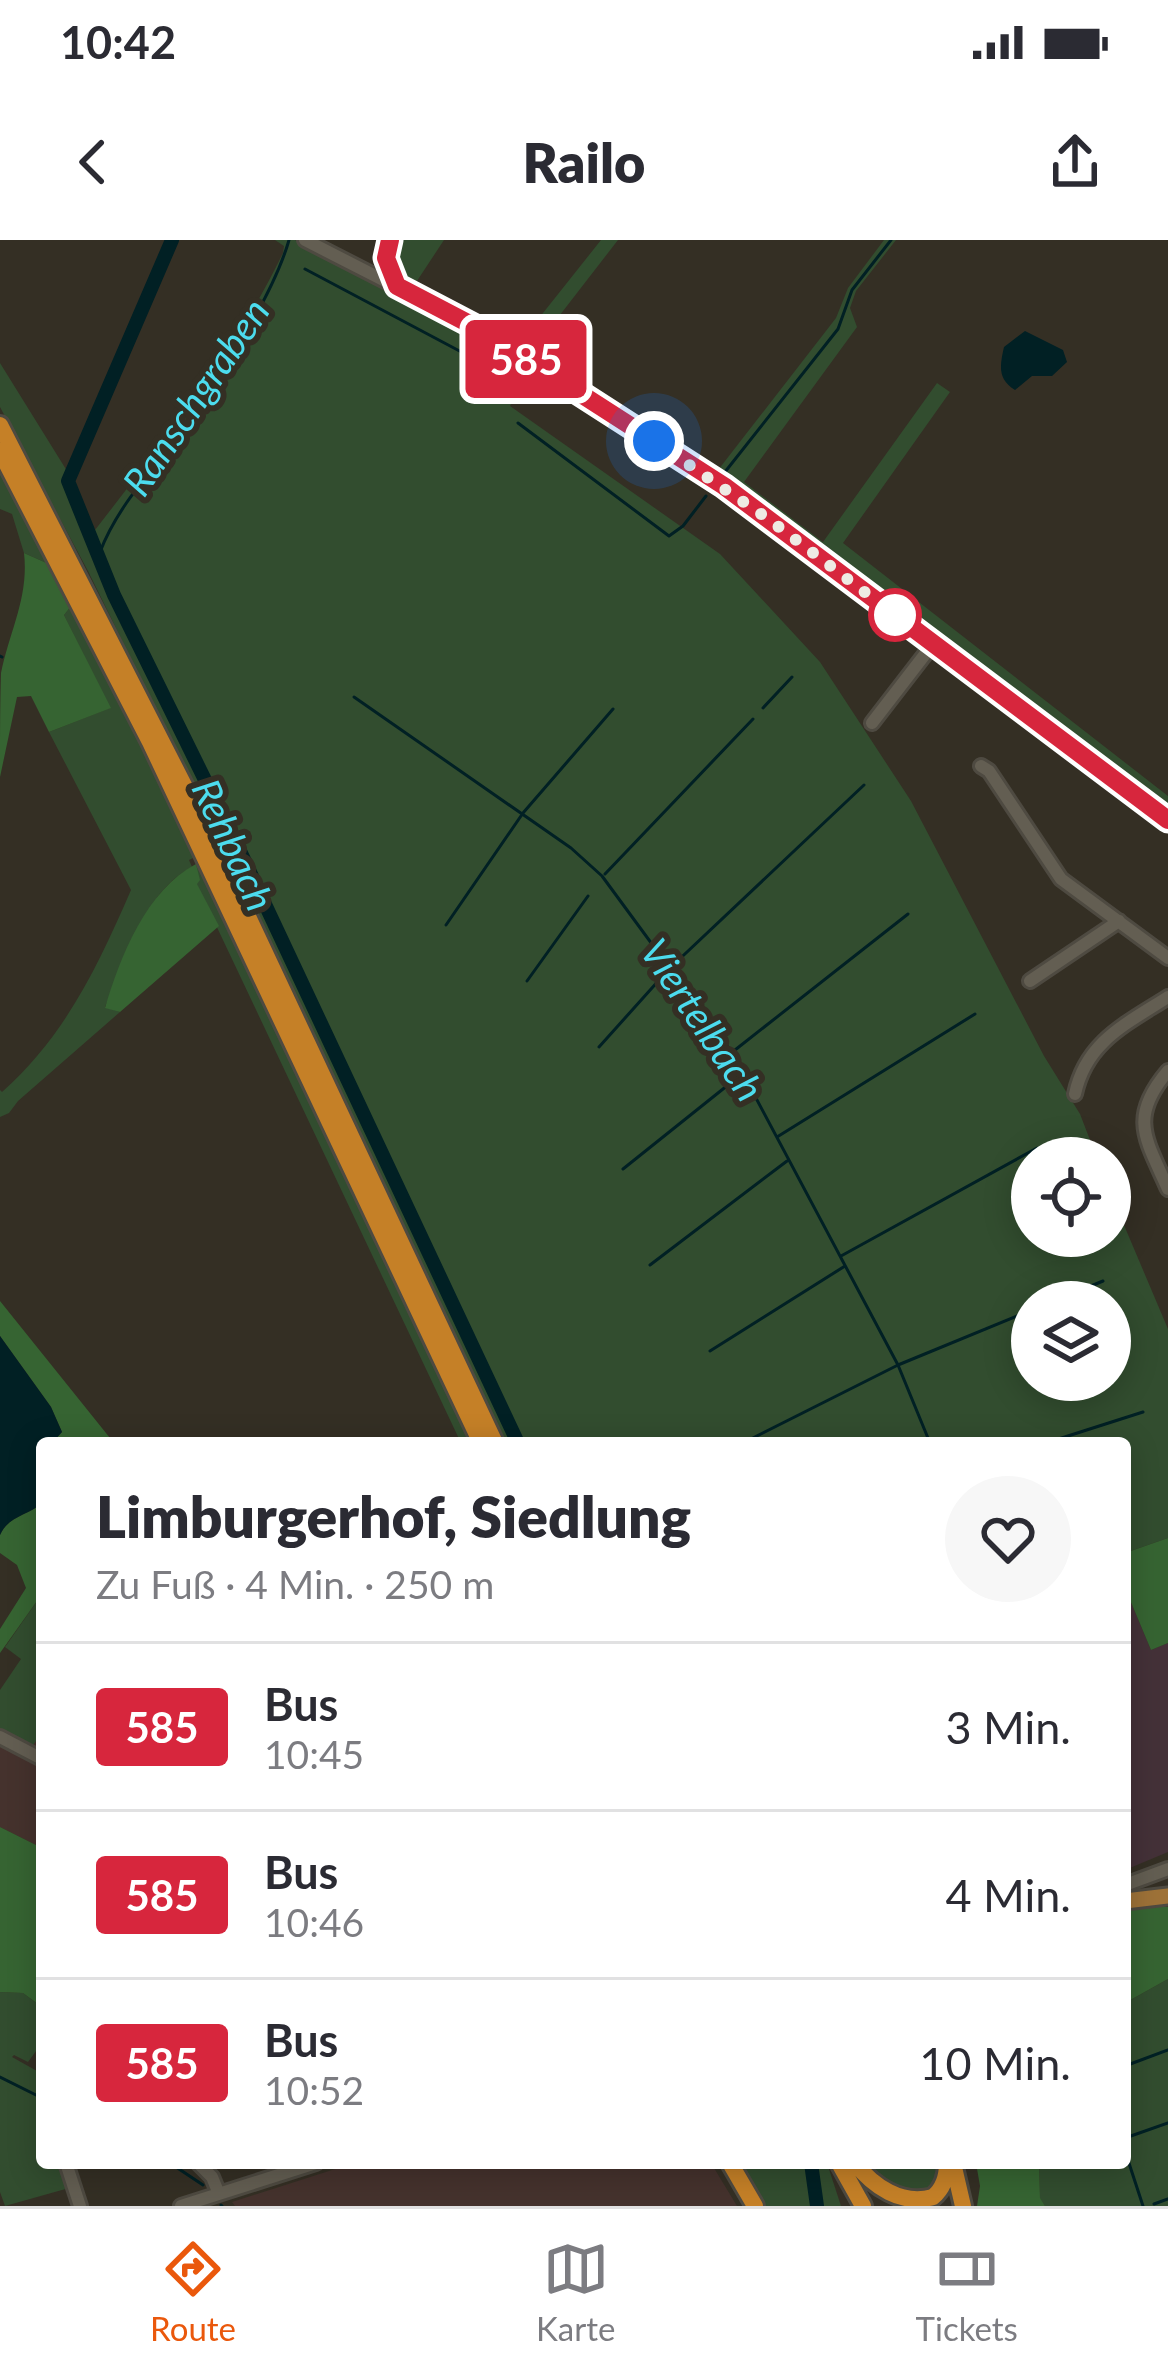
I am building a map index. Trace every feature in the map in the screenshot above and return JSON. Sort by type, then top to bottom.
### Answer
[{"type":"highway","points":[[0,425],[204,824],[492,1437]]},
{"type":"highway","points":[[0,451],[160,762],[478,1437]]},
{"type":"highway","points":[[733,2169],[755,2206]]},
{"type":"highway","points":[[847,2169],[843,2186],[850,2206]]},
{"type":"highway","points":[[849,2169],[862,2206]]},
{"type":"highway","points":[[851,2169],[877,2206]]},
{"type":"highway","points":[[853,2169],[886,2197],[916,2205],[935,2195],[948,2169]]},
{"type":"highway","points":[[952,2169],[962,2206]]},
{"type":"main road","points":[[1131,1902],[1168,1899]]},
{"type":"street","points":[[369,272],[389,242]]},
{"type":"street","points":[[389,242],[386,258],[397,286]]},
{"type":"street","points":[[312,243],[483,331],[724,486],[1168,820]]},
{"type":"street","points":[[872,724],[933,644]]},
{"type":"street","points":[[981,766],[1061,879],[1168,958]]},
{"type":"street","points":[[1030,981],[1119,921]]},
{"type":"street","points":[[1075,1094],[1079,1073],[1096,1046],[1168,997]]},
{"type":"street","points":[[1166,1181],[1146,1138],[1142,1117],[1149,1093],[1168,1071]]},
{"type":"street","points":[[0,1737],[36,1756]]},
{"type":"street","points":[[1131,1883],[1168,1869]]},
{"type":"street","points":[[68,2169],[80,2206]]},
{"type":"street","points":[[204,2169],[219,2194]]},
{"type":"street","points":[[181,2206],[297,2169]]},
{"type":"street","points":[[238,2188],[244,2205]]},
{"type":"shaded area","points":[[1131,1602],[1151,1650],[1168,1643],[1168,1852],[1131,1867]]},
{"type":"shaded area","points":[[36,1664],[36,1845],[0,1827],[0,1715]]},
{"type":"shaded area","points":[[335,2169],[715,2169],[737,2206],[235,2206],[232,2202]]},
{"type":"green space","points":[[275,240],[295,240],[463,325],[531,366],[510,406],[720,554],[820,662],[911,801],[1089,1137],[1011,1137],[1011,1257],[1131,1257],[1131,1242],[1168,1329],[1168,1538],[1131,1551],[1131,1437],[501,1437],[225,851],[252,837],[250,831],[222,844],[88,571],[0,407],[0,363],[72,479],[95,530],[220,362],[283,253],[284,246]]},
{"type":"green space","points":[[398,240],[444,240],[415,284],[397,266]]},
{"type":"green space","points":[[601,240],[618,240],[529,355],[516,347]]},
{"type":"green space","points":[[884,240],[896,240],[856,291],[850,308],[857,327],[744,482],[823,542],[937,383],[950,392],[843,543],[1168,796],[1168,816],[801,534],[715,474],[836,318],[848,288]]},
{"type":"green space","points":[[0,468],[51,565],[24,553],[12,514],[0,509]]},
{"type":"green space","points":[[24,553],[51,565],[72,605],[64,615],[111,708],[49,732],[31,696],[17,697],[0,777],[1,673],[21,599]]},
{"type":"green space","points":[[72,605],[197,856],[189,860],[192,867],[161,893],[138,929],[105,1007],[120,1012],[0,1117],[0,1090],[24,1070],[62,1024],[131,890],[49,732],[110,708],[64,615]]},
{"type":"green space","points":[[200,862],[471,1437],[458,1437],[196,883]]},
{"type":"green space","points":[[196,864],[197,884],[219,926],[120,1012],[105,1008],[127,947],[150,907]]},
{"type":"green space","points":[[0,1301],[109,1437],[57,1437],[62,1432],[51,1407],[0,1336]]},
{"type":"green space","points":[[36,1507],[36,1602],[0,1653],[0,1629],[26,1588],[17,1565],[0,1553],[0,1535],[8,1523]]},
{"type":"green space","points":[[1168,1538],[1168,1643],[1151,1650],[1131,1602],[1131,1551]]},
{"type":"green space","points":[[36,1603],[36,1741],[31,1748],[0,1732],[0,1690],[21,1659],[5,1647]]},
{"type":"green space","points":[[0,1827],[36,1845],[36,2003],[23,1993],[0,1992]]},
{"type":"green space","points":[[1168,1907],[1168,1979],[1131,2000],[1131,1909]]},
{"type":"green space","points":[[1168,1979],[1168,2206],[1045,2206],[1040,2199],[1039,2169],[1131,2169],[1131,2000]]},
{"type":"green space","points":[[0,1992],[23,1993],[36,2003],[36,2051],[28,2062],[12,2057],[36,2070],[36,2169],[63,2169],[69,2188],[5,2206],[0,2192]]},
{"type":"green space","points":[[741,2169],[829,2169],[841,2206],[763,2206]]},
{"type":"green space","points":[[873,2169],[939,2169],[932,2187],[912,2202]]},
{"type":"green space","points":[[977,2169],[1039,2169],[1040,2198],[1045,2206],[977,2206]]},
{"type":"water","points":[[1025,331],[1063,350],[1067,362],[1052,376],[1032,376],[1015,390],[1001,371],[1004,347]]},
{"type":"water","points":[[0,1336],[51,1407],[62,1432],[57,1437],[36,1437],[36,1507],[8,1523],[0,1535]]},
{"type":"waterway","name":"Rehbach","points":[[172,240],[68,481],[114,595],[240,851],[515,1437]]},
{"type":"waterway","name":"Ranschgraben","points":[[100,552],[128,500],[231,357],[271,285],[289,240]]},
{"type":"waterway","points":[[721,477],[838,329],[852,290],[891,240]]},
{"type":"waterway","points":[[305,269],[501,373]]},
{"type":"waterway","points":[[518,423],[669,536],[706,496]]},
{"type":"waterway","points":[[763,708],[792,677]]},
{"type":"waterway","name":"Viertelbach","points":[[354,697],[571,848],[602,876],[732,1053],[898,1365],[928,1437]]},
{"type":"waterway","name":"Viertelbach","points":[[446,925],[523,813],[613,709]]},
{"type":"waterway","points":[[605,874],[753,719]]},
{"type":"waterway","points":[[599,1047],[669,969],[864,785]]},
{"type":"waterway","points":[[527,981],[588,896]]},
{"type":"waterway","points":[[735,1050],[908,914]]},
{"type":"waterway","points":[[777,1137],[975,1014]]},
{"type":"waterway","points":[[623,1169],[743,1073]]},
{"type":"waterway","points":[[650,1265],[787,1161]]},
{"type":"waterway","points":[[841,1256],[1011,1162]]},
{"type":"waterway","points":[[710,1351],[845,1266]]},
{"type":"waterway","points":[[755,1437],[898,1365],[1011,1319]]},
{"type":"waterway","points":[[1065,1437],[1143,1412]]},
{"type":"waterway","points":[[1131,2064],[1168,2050]]},
{"type":"waterway","points":[[0,2077],[36,2095]]},
{"type":"waterway","points":[[1131,2136],[1168,2123]]},
{"type":"waterway","points":[[179,2169],[203,2185]]},
{"type":"waterway","name":"Rehbach","points":[[812,2169],[817,2206]]},
{"type":"waterway","name":"Viertelbach","points":[[1131,2169],[1143,2206]]},
{"type":"waterway","points":[[1154,2204],[1168,2199]]},
{"type":"bus line","name":"585","points":[[390,240],[386,258],[397,286],[483,331],[724,486],[1168,820]]},
{"type":"route","points":[[654,441],[724,486],[895,615]]}]
